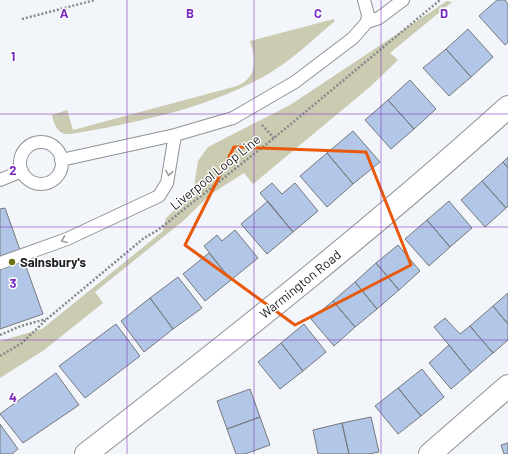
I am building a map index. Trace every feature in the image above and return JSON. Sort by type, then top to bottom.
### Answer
[{"type":"street","name":"Warmington Road","points":[[86,454],[177,383],[432,176],[508,107]]},
{"type":"street","points":[[430,454],[508,386]]},
{"type":"lane","points":[[364,0],[368,15],[367,22]]},
{"type":"lane","points":[[61,160],[176,134],[233,118],[301,77],[353,38],[367,22],[379,18],[403,0]]},
{"type":"lane","points":[[0,263],[67,239],[159,196],[167,183],[176,134]]},
{"type":"lane","points":[[38,142],[51,145],[56,149],[61,160],[59,173],[50,182],[43,184],[31,181],[22,171],[20,165],[23,153],[27,148],[38,142]]},
{"type":"lane","points":[[0,180],[22,171]]},
{"type":"path","points":[[22,19],[95,0]]},
{"type":"path","name":"Liverpool Loop Line","points":[[0,356],[22,343],[47,319],[144,238],[158,230],[274,138],[440,0]]},
{"type":"path","points":[[260,123],[274,138]]},
{"type":"path","points":[[0,334],[21,326],[47,319]]},
{"type":"highlighted area","points":[[234,147],[366,152],[411,265],[295,325],[185,245]]},
{"type":"green space","points":[[447,1],[452,2],[390,53],[398,60],[371,86],[253,184],[244,173],[211,194],[183,221],[95,292],[103,303],[44,350],[0,378],[0,341],[42,329],[163,231],[166,218],[193,193],[198,161],[208,147],[290,105]]},
{"type":"green space","points":[[334,19],[335,21],[273,71],[217,98],[145,120],[70,134],[62,133],[57,129],[54,122],[52,115],[67,110],[73,130],[237,86],[249,78],[254,67],[250,41]]},
{"type":"building","points":[[497,0],[505,0],[508,4],[508,42],[505,45],[479,16]]},
{"type":"building","points":[[468,29],[493,57],[471,77],[446,49]]},
{"type":"building","points":[[446,49],[471,77],[449,96],[423,68]]},
{"type":"building","points":[[410,80],[436,109],[414,129],[388,100]]},
{"type":"building","points":[[388,100],[414,129],[391,149],[365,120]]},
{"type":"building","points":[[353,131],[380,162],[353,184],[327,153]]},
{"type":"building","points":[[327,153],[353,184],[327,207],[300,176]]},
{"type":"building","points":[[508,157],[508,168],[503,162]]},
{"type":"building","points":[[503,162],[508,168],[508,206],[506,208],[482,181]]},
{"type":"building","points":[[482,181],[506,208],[485,227],[461,200]]},
{"type":"building","points":[[272,183],[282,194],[295,183],[318,211],[293,232],[260,193]]},
{"type":"building","points":[[268,201],[293,232],[267,254],[241,224]]},
{"type":"building","points":[[449,201],[472,228],[450,247],[427,220]]},
{"type":"building","name":"Sainsbury's","points":[[5,208],[43,314],[0,329],[0,209]]},
{"type":"building","points":[[427,220],[450,247],[429,266],[405,239]]},
{"type":"building","points":[[235,230],[258,258],[231,280],[204,246],[217,235],[222,241]]},
{"type":"building","points":[[398,245],[420,271],[399,290],[376,263]]},
{"type":"building","points":[[209,253],[231,280],[205,301],[183,274]]},
{"type":"building","points":[[376,263],[399,290],[377,309],[355,282]]},
{"type":"building","points":[[178,277],[202,308],[173,329],[150,298]]},
{"type":"building","points":[[355,282],[377,309],[355,327],[333,301]]},
{"type":"building","points":[[508,293],[508,324],[493,306]]},
{"type":"building","points":[[150,298],[173,329],[144,352],[121,321]]},
{"type":"building","points":[[333,301],[355,327],[334,346],[311,319]]},
{"type":"building","points":[[493,306],[508,324],[508,340],[493,353],[470,326]]},
{"type":"building","points":[[445,318],[460,334],[470,326],[493,353],[471,372],[434,327]]},
{"type":"building","points":[[116,324],[140,356],[85,398],[59,366]]},
{"type":"building","points":[[304,324],[326,352],[303,371],[281,343]]},
{"type":"building","points":[[281,343],[303,371],[280,389],[258,362]]},
{"type":"building","points":[[449,345],[471,372],[451,389],[429,363]]},
{"type":"building","points":[[422,369],[444,397],[421,416],[398,388]]},
{"type":"building","points":[[56,373],[79,405],[23,443],[0,414]]},
{"type":"building","points":[[398,388],[421,416],[398,434],[375,406]]},
{"type":"building","points":[[250,389],[260,417],[227,429],[217,401]]},
{"type":"building","points":[[260,417],[270,445],[245,454],[236,454],[227,429]]},
{"type":"building","points":[[371,417],[379,452],[369,454],[349,454],[342,423]]},
{"type":"building","points":[[342,423],[349,454],[318,454],[313,430]]},
{"type":"building","points":[[0,424],[18,449],[12,454],[0,454]]},
{"type":"building","points":[[508,443],[508,454],[504,454],[501,445]]},
{"type":"place","name":"Sainsbury's","points":[[12,262]]}]
